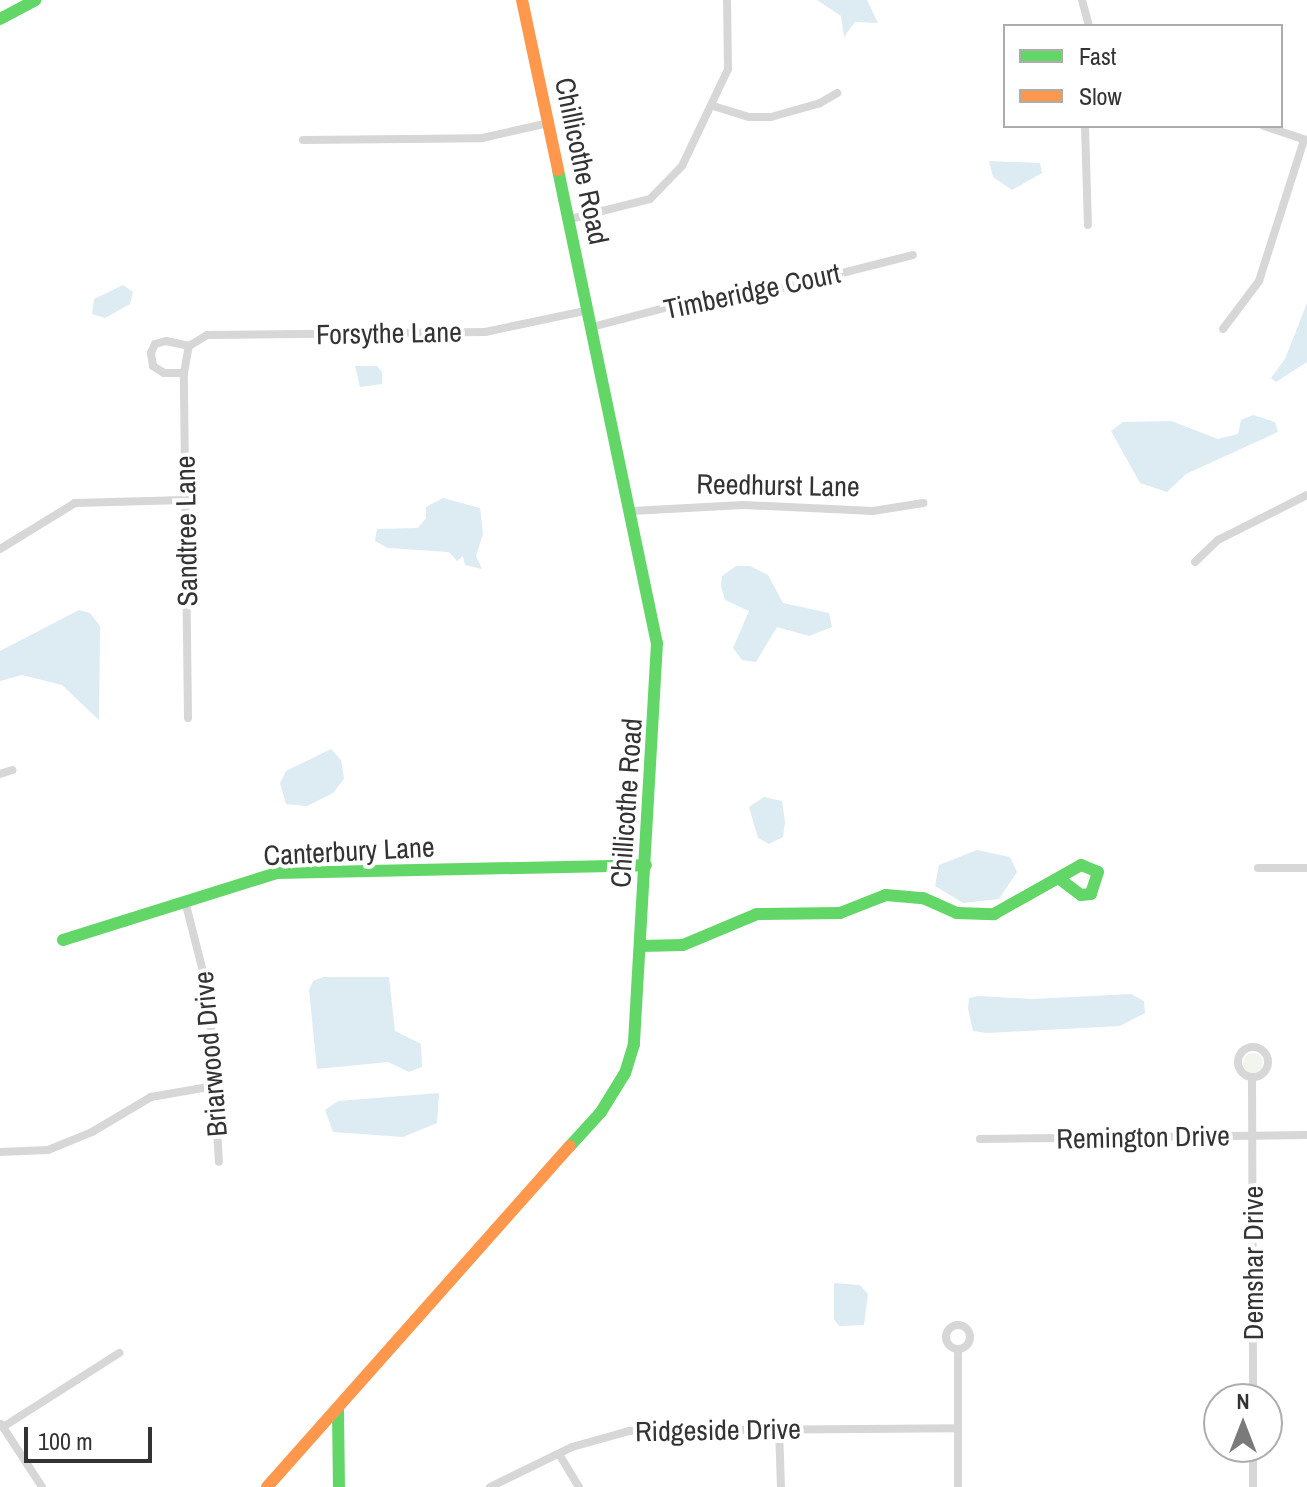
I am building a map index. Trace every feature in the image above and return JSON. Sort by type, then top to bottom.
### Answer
[{"type":"street","points":[[0,19],[35,0]]},
{"type":"street","name":"Chillicothe Road","points":[[267,1487],[601,1112],[625,1073],[634,1044],[657,643],[632,511],[522,0]]},
{"type":"street","points":[[570,219],[632,207],[666,187],[713,106],[728,69],[727,0]]},
{"type":"street","points":[[1082,0],[1088,24]]},
{"type":"street","points":[[713,106],[749,117],[771,117],[820,103],[837,93]]},
{"type":"street","points":[[303,140],[482,138],[549,123]]},
{"type":"street","points":[[1085,128],[1088,225]]},
{"type":"street","points":[[1223,329],[1259,281],[1305,140],[1270,128]]},
{"type":"street","name":"Timberidge Court","points":[[592,327],[699,299],[748,297],[913,255]]},
{"type":"street","name":"Forsythe Lane","points":[[189,346],[207,335],[485,332],[589,310]]},
{"type":"street","points":[[184,373],[164,373],[153,366],[151,353],[155,344],[166,341],[189,346]]},
{"type":"street","name":"Sandtree Lane","points":[[188,718],[184,373],[189,346]]},
{"type":"street","points":[[1195,562],[1218,540],[1307,495]]},
{"type":"street","points":[[0,549],[75,503],[185,500]]},
{"type":"street","name":"Reedhurst Lane","points":[[632,511],[743,505],[873,511],[923,503]]},
{"type":"street","points":[[0,774],[12,770]]},
{"type":"street","name":"Canterbury Lane","points":[[63,940],[277,873],[646,865]]},
{"type":"street","points":[[1258,868],[1307,868]]},
{"type":"street","points":[[641,946],[683,945],[757,914],[840,913],[886,895],[923,898],[957,913],[994,914],[1037,887],[1061,880]]},
{"type":"street","name":"Briarwood Drive","points":[[185,901],[206,975],[219,1162]]},
{"type":"street","name":"Demshar Drive","points":[[1252,1079],[1253,1383]]},
{"type":"street","points":[[0,1152],[48,1150],[92,1132],[151,1097],[214,1086]]},
{"type":"street","name":"Remington Drive","points":[[980,1139],[1307,1135]]},
{"type":"street","points":[[958,1349],[958,1487]]},
{"type":"street","points":[[42,1487],[1,1424],[119,1353]]},
{"type":"street","points":[[338,1409],[339,1487]]},
{"type":"street","points":[[779,1428],[781,1487]]},
{"type":"street","name":"Ridgeside Drive","points":[[490,1487],[559,1454],[629,1431],[958,1428]]},
{"type":"street","points":[[559,1454],[579,1487]]},
{"type":"street","points":[[1253,1463],[1253,1487]]},
{"type":"shaded area","points":[[817,0],[867,0],[878,23],[855,22],[844,37],[841,16]]},
{"type":"shaded area","points":[[989,161],[1040,163],[1042,173],[1012,190],[993,177]]},
{"type":"shaded area","points":[[123,285],[133,292],[130,304],[105,318],[92,314],[94,299]]},
{"type":"shaded area","points":[[1307,303],[1307,362],[1276,382],[1271,378],[1285,359]]},
{"type":"shaded area","points":[[355,366],[377,366],[382,372],[382,384],[360,387]]},
{"type":"shaded area","points":[[1253,415],[1275,422],[1278,432],[1186,474],[1167,492],[1140,483],[1111,431],[1123,422],[1171,421],[1218,439],[1238,434],[1241,420]]},
{"type":"shaded area","points":[[443,498],[480,508],[483,534],[476,556],[482,569],[465,565],[463,556],[457,561],[449,552],[388,548],[375,541],[377,529],[418,528],[426,518],[426,507]]},
{"type":"shaded area","points":[[736,566],[750,566],[768,575],[783,603],[829,613],[832,627],[809,636],[777,627],[756,662],[742,660],[733,648],[749,611],[725,600],[721,586],[722,576]]},
{"type":"shaded area","points":[[79,610],[90,613],[100,626],[99,720],[62,685],[22,675],[0,681],[0,651]]},
{"type":"shaded area","points":[[331,749],[341,760],[344,779],[333,793],[307,806],[286,804],[280,783],[286,771]]},
{"type":"shaded area","points":[[764,797],[782,801],[785,822],[783,837],[769,844],[758,838],[749,807]]},
{"type":"shaded area","points":[[977,850],[1010,857],[1017,872],[999,899],[963,903],[935,886],[939,865]]},
{"type":"shaded area","points":[[323,977],[389,977],[395,1031],[421,1044],[422,1067],[409,1072],[388,1062],[317,1069],[309,990],[313,981]]},
{"type":"shaded area","points":[[1131,994],[1144,1001],[1145,1013],[1120,1026],[987,1033],[973,1031],[968,1009],[969,998],[978,996],[1032,999]]},
{"type":"shaded area","points":[[1249,1053],[1257,1053],[1263,1063],[1257,1073],[1249,1073],[1243,1067],[1243,1059]]},
{"type":"shaded area","points":[[439,1093],[437,1123],[403,1137],[333,1132],[325,1110],[338,1101]]},
{"type":"shaded area","points":[[834,1283],[860,1285],[868,1294],[864,1325],[839,1326],[834,1319]]},
{"type":"traffic: fast","points":[[0,19],[35,0]]},
{"type":"traffic: fast","points":[[558,170],[657,643],[634,1044],[625,1073],[601,1112],[570,1146]]},
{"type":"traffic: fast","points":[[63,940],[277,873],[646,865]]},
{"type":"traffic: fast","points":[[641,946],[683,945],[757,914],[840,913],[886,895],[923,898],[957,913],[994,914],[1081,865],[1098,872],[1091,894],[1081,895],[1061,880]]},
{"type":"traffic: fast","points":[[338,1409],[339,1487]]},
{"type":"traffic: slow","points":[[522,0],[558,170]]},
{"type":"traffic: slow","points":[[267,1487],[570,1146]]}]
